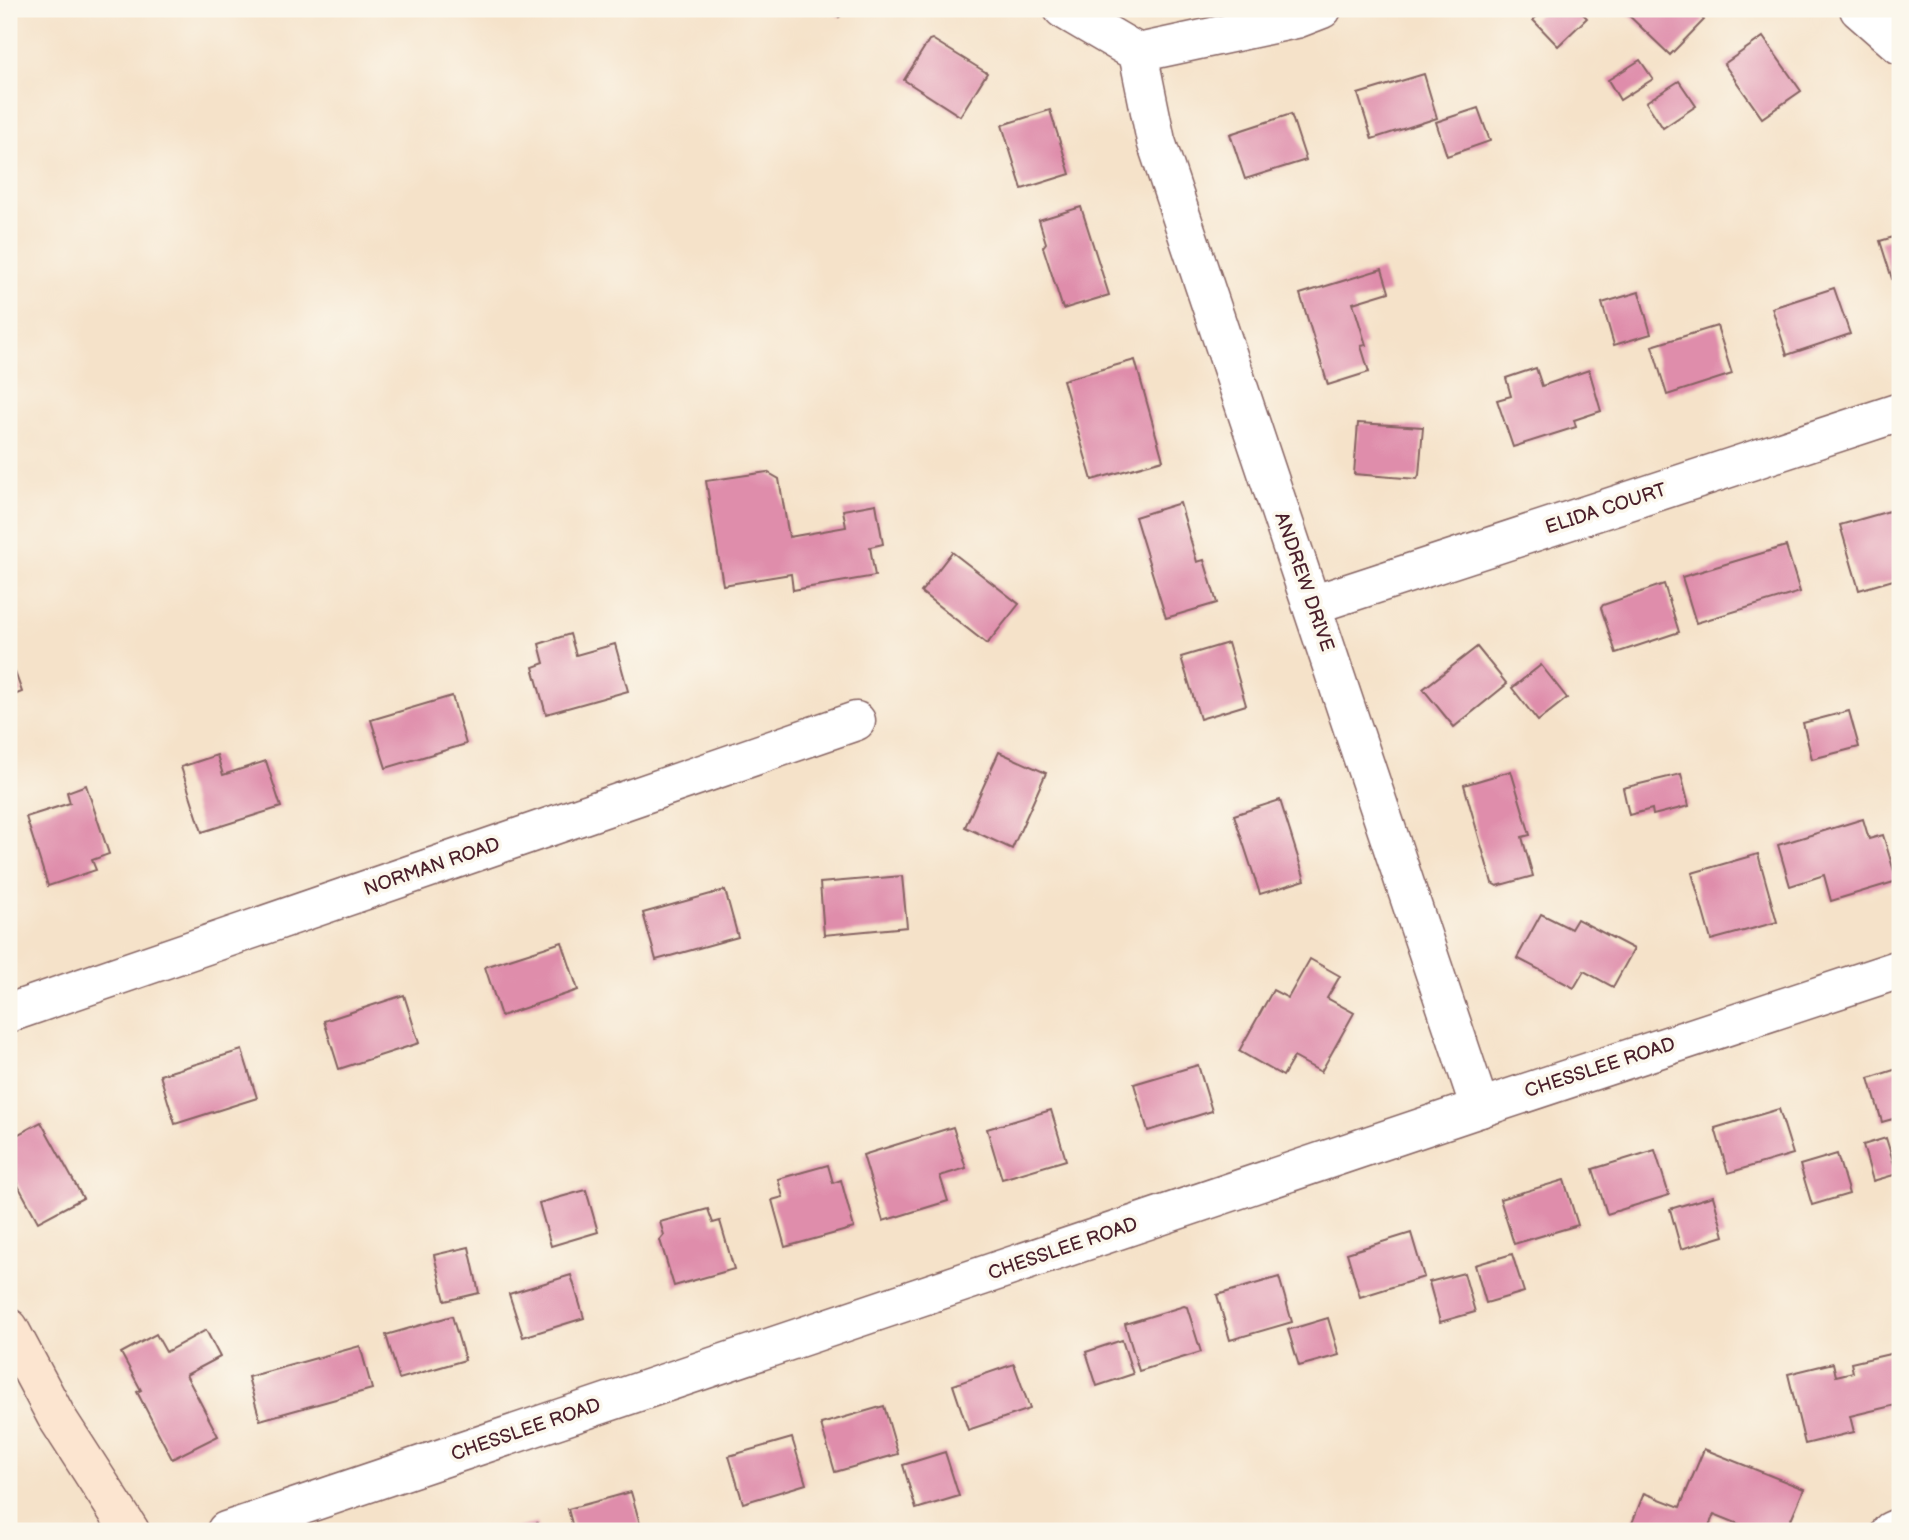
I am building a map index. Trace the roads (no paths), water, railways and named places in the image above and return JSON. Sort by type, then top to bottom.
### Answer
[{"type":"main road","points":[[9,1328],[56,1416],[130,1531]]},
{"type":"street","points":[[1063,9],[1138,53],[1296,19],[1322,9]]},
{"type":"street","points":[[1858,9],[1900,45]]},
{"type":"street","name":"ANDREW DRIVE","points":[[1138,53],[1156,141],[1480,1108]]},
{"type":"street","name":"ELIDA COURT","points":[[1312,606],[1900,412]]},
{"type":"street","name":"NORMAN ROAD","points":[[9,1013],[856,721]]},
{"type":"street","name":"CHESSLEE ROAD","points":[[226,1531],[1900,969]]},
{"type":"street","points":[[1891,1531],[1900,1527]]}]
